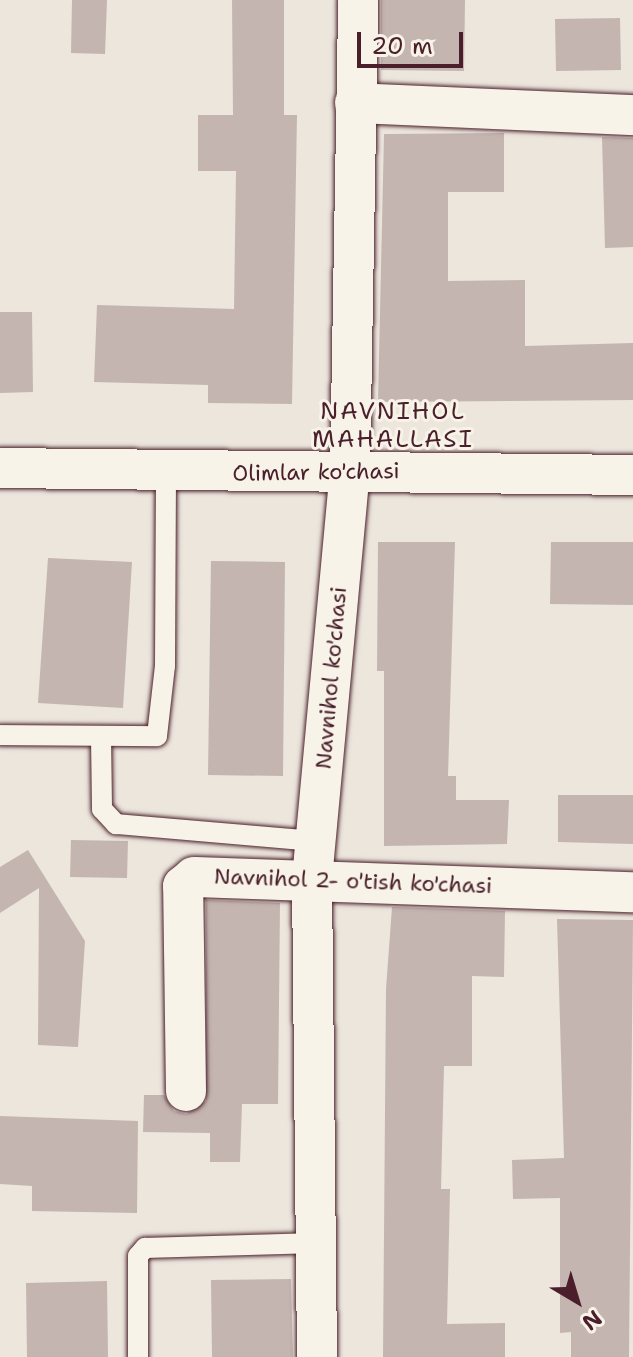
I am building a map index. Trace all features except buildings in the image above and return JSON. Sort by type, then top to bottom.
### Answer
[{"type":"street","name":"Navnihol ko'chasi","points":[[317,1357],[314,860],[350,470],[358,0]]},
{"type":"street","points":[[355,103],[633,115]]},
{"type":"street","name":"Olimlar ko'chasi","points":[[0,468],[166,474],[350,470],[633,475]]},
{"type":"street","name":"Navnihol 2- o'tish ko'chasi","points":[[186,1091],[183,886],[194,877],[314,860],[633,892]]},
{"type":"lane","points":[[0,735],[157,736],[165,666],[166,474]]},
{"type":"lane","points":[[101,736],[102,809],[116,824],[314,860]]},
{"type":"lane","points":[[138,1357],[138,1256],[145,1248],[316,1243]]},
{"type":"district","name":"NAVNIHOL MAHALLASI","points":[[393,426]]}]
